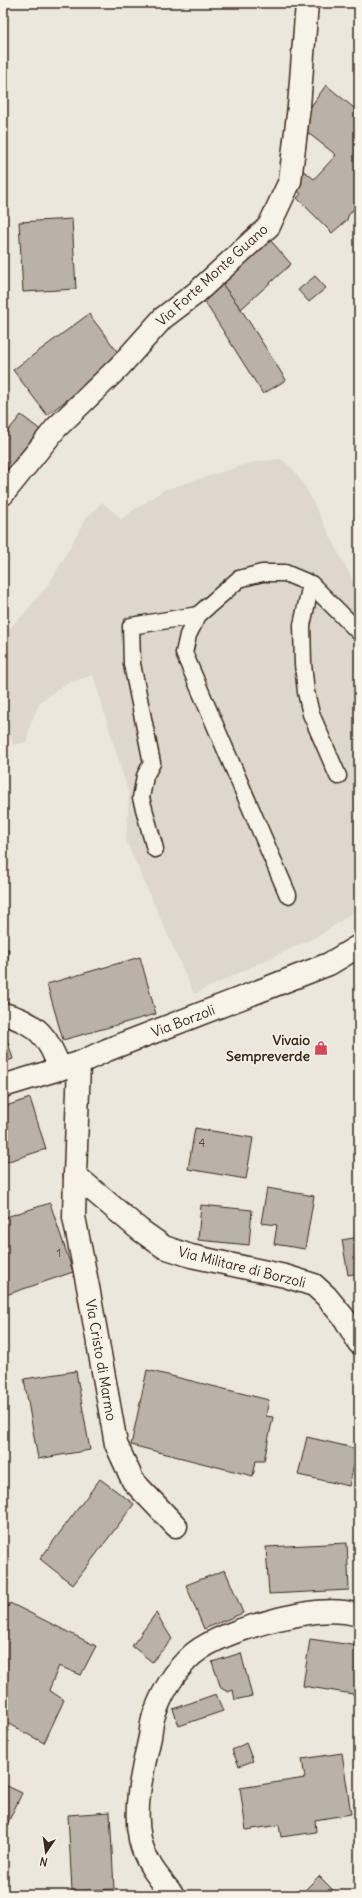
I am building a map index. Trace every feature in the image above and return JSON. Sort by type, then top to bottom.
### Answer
[{"type":"street","name":"Via Forte Monte Guano","points":[[3,494],[56,428],[120,366],[163,318],[196,293],[269,226],[290,181],[299,106],[307,3]]},
{"type":"street","name":"Via Borzoli","points":[[3,1086],[69,1066],[329,964],[359,946]]},
{"type":"street","points":[[3,1014],[28,1023],[44,1036],[53,1049],[69,1066]]},
{"type":"street","name":"Via Cristo di Marmo","points":[[69,1066],[75,1175],[74,1217],[116,1444],[132,1481],[176,1526]]},
{"type":"street","name":"Via Militare di Borzoli","points":[[75,1175],[140,1230],[164,1247],[191,1256],[285,1276],[314,1285],[326,1296],[345,1320],[359,1343]]},
{"type":"street","points":[[173,1895],[151,1869],[140,1837],[138,1816],[139,1795],[155,1711],[165,1691],[184,1663],[199,1650],[225,1636],[252,1626],[302,1613],[335,1611],[359,1615]]},
{"type":"lane","points":[[288,895],[184,653],[188,634],[198,615],[239,579],[262,573],[285,573],[311,584],[359,632]]},
{"type":"lane","points":[[311,584],[302,625],[303,664],[306,692],[312,714],[338,776]]},
{"type":"lane","points":[[155,849],[141,798],[145,776],[152,763],[132,664],[132,626],[198,615]]},
{"type":"shaded area","points":[[281,459],[292,468],[306,488],[359,593],[359,908],[322,934],[194,994],[126,841],[129,795],[93,675],[63,685],[40,702],[30,725],[27,742],[13,745],[3,713],[3,634],[23,615],[50,583],[86,518],[102,502],[121,519],[164,490],[254,462]]},
{"type":"building","points":[[326,85],[359,112],[359,202],[348,216],[347,220],[332,233],[297,198],[301,194],[291,183],[296,165],[314,179],[336,155],[298,125]]},
{"type":"building","points":[[72,219],[76,289],[23,292],[19,222]]},
{"type":"building","points":[[266,235],[291,264],[241,309],[219,280]]},
{"type":"building","points":[[315,276],[326,288],[309,302],[298,290]]},
{"type":"building","points":[[219,280],[241,309],[286,380],[263,394],[201,296]]},
{"type":"building","points":[[89,314],[122,358],[47,415],[13,370]]},
{"type":"building","points":[[21,415],[42,431],[3,479],[3,437]]},
{"type":"building","points":[[3,949],[9,949],[6,978],[3,978]]},
{"type":"building","points":[[140,957],[156,1014],[63,1040],[47,984]]},
{"type":"building","points":[[3,1026],[13,1059],[3,1062]]},
{"type":"building","points":[[30,1098],[46,1149],[3,1163],[3,1107]]},
{"type":"building","points":[[195,1128],[253,1138],[246,1179],[188,1169]]},
{"type":"building","points":[[267,1188],[314,1196],[305,1249],[274,1244],[277,1225],[261,1223]]},
{"type":"building","points":[[50,1203],[73,1272],[3,1296],[3,1218]]},
{"type":"building","points":[[201,1205],[252,1210],[249,1245],[198,1240]]},
{"type":"building","points":[[359,1237],[359,1273],[348,1275],[342,1240]]},
{"type":"building","points":[[147,1370],[269,1400],[266,1416],[273,1417],[264,1461],[256,1461],[253,1476],[131,1445]]},
{"type":"building","points":[[76,1371],[90,1450],[38,1459],[24,1379]]},
{"type":"building","points":[[307,1437],[358,1449],[349,1486],[298,1475]]},
{"type":"building","points":[[100,1479],[134,1504],[73,1585],[40,1559]]},
{"type":"building","points":[[347,1543],[349,1590],[269,1594],[266,1547]]},
{"type":"building","points":[[225,1570],[243,1613],[204,1629],[186,1585]]},
{"type":"building","points":[[10,1603],[96,1646],[81,1675],[59,1666],[49,1690],[64,1700],[44,1743],[3,1721],[3,1615]]},
{"type":"building","points":[[156,1613],[172,1639],[152,1662],[132,1646]]},
{"type":"building","points":[[310,1639],[359,1646],[359,1695],[303,1686]]},
{"type":"building","points":[[241,1653],[252,1696],[235,1700],[233,1690],[228,1692],[221,1688],[212,1662]]},
{"type":"building","points":[[216,1694],[223,1711],[179,1726],[173,1709]]},
{"type":"building","points":[[246,1743],[253,1761],[239,1766],[232,1750]]},
{"type":"building","points":[[342,1753],[351,1814],[315,1820],[316,1832],[281,1837],[279,1825],[246,1830],[240,1788],[305,1778],[302,1759]]},
{"type":"building","points":[[3,1784],[22,1793],[3,1833]]},
{"type":"building","points":[[110,1812],[114,1889],[72,1891],[68,1815]]},
{"type":"building","points":[[319,1876],[338,1895],[300,1895]]},
{"type":"place","name":"Vivaio Sempreverde","points":[[321,1048]]}]
